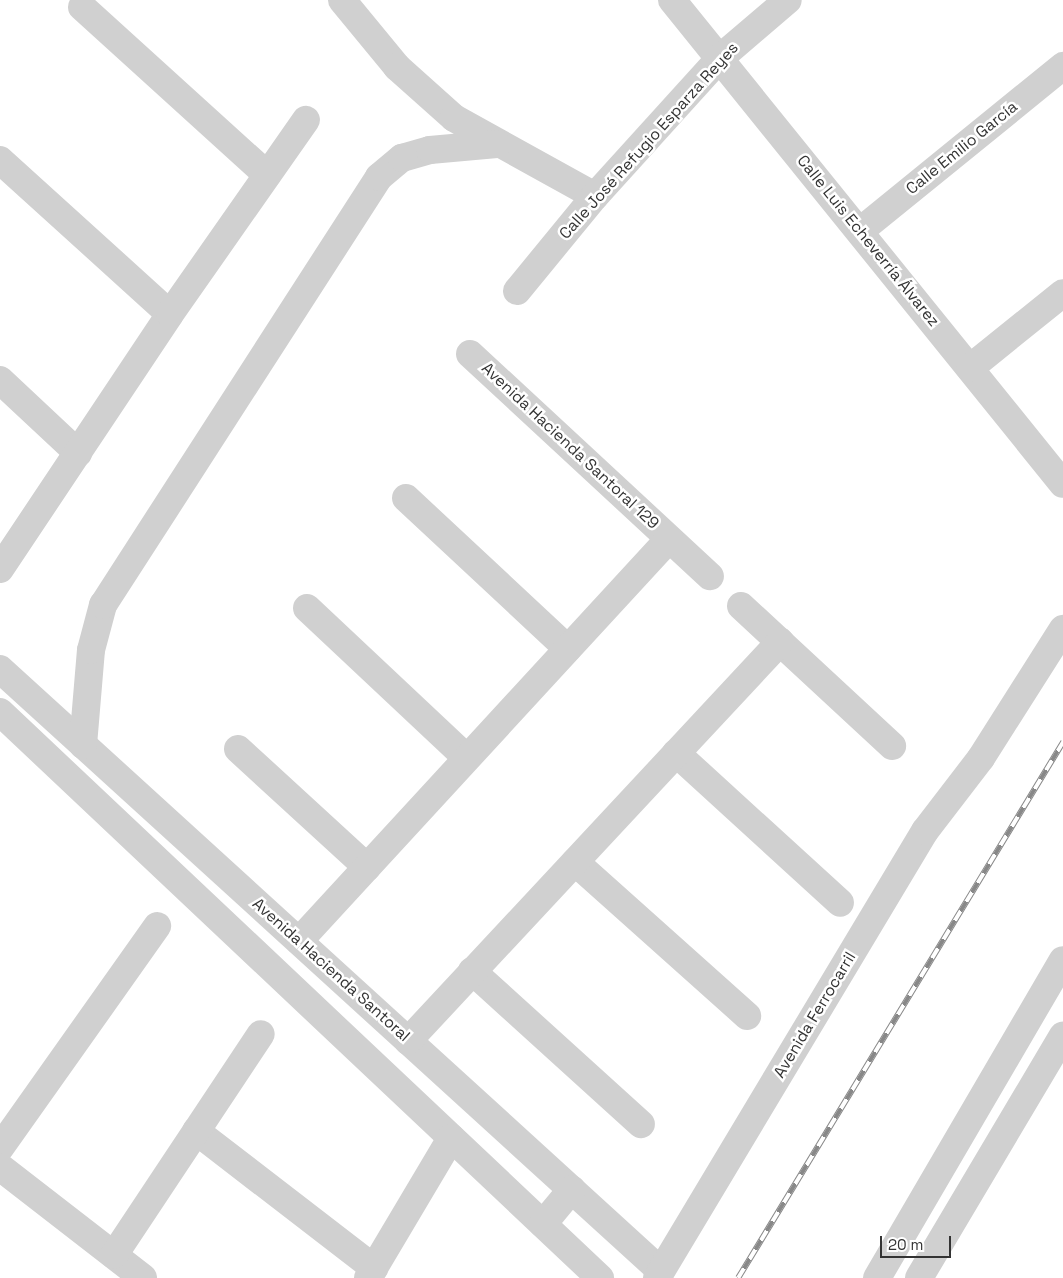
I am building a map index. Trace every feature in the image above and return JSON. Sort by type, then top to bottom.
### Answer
[{"type":"street","points":[[342,0],[414,84],[454,118],[497,144],[595,196]]},
{"type":"street","name":"Calle Luis Echeverría Álvarez","points":[[672,0],[1063,484]]},
{"type":"street","name":"Calle José Refugio Esparza Reyes","points":[[517,290],[595,196],[720,58],[788,0]]},
{"type":"street","points":[[82,8],[267,175]]},
{"type":"street","name":"Calle Emilio García","points":[[860,231],[1063,66]]},
{"type":"street","points":[[0,569],[170,314],[306,120]]},
{"type":"street","points":[[83,744],[91,650],[103,604],[379,177],[402,158],[430,150],[497,144]]},
{"type":"street","points":[[0,160],[170,314]]},
{"type":"street","points":[[970,368],[1063,293]]},
{"type":"street","name":"Avenida Hacienda Santoral 129","points":[[470,354],[710,576]]},
{"type":"street","points":[[0,380],[78,453]]},
{"type":"street","points":[[406,498],[568,649]]},
{"type":"street","name":"Avenida Hacienda Santoral 129","points":[[299,941],[669,539]]},
{"type":"street","points":[[741,606],[892,746]]},
{"type":"street","points":[[307,608],[467,758]]},
{"type":"street","name":"Avenida Ferrocarril","points":[[659,1274],[925,831],[981,758],[1063,629]]},
{"type":"street","points":[[408,1041],[780,642]]},
{"type":"street","name":"Avenida Hacienda Santoral","points":[[0,669],[572,1189],[659,1274]]},
{"type":"street","points":[[0,712],[600,1278]]},
{"type":"street","points":[[238,749],[367,867]]},
{"type":"street","points":[[676,753],[840,904]]},
{"type":"street","points":[[105,812],[128,785]]},
{"type":"street","points":[[575,862],[747,1016]]},
{"type":"street","points":[[0,1148],[158,926]]},
{"type":"street","points":[[877,1278],[1063,960]]},
{"type":"street","points":[[472,971],[641,1124]]},
{"type":"street","points":[[325,1019],[352,989]]},
{"type":"street","points":[[114,1255],[261,1034]]},
{"type":"street","points":[[919,1278],[1063,1035]]},
{"type":"street","points":[[196,1131],[371,1273],[451,1138]]},
{"type":"street","points":[[0,1167],[143,1278]]},
{"type":"street","points":[[543,1224],[572,1189]]},
{"type":"railway","points":[[738,1278],[1063,742]]}]
